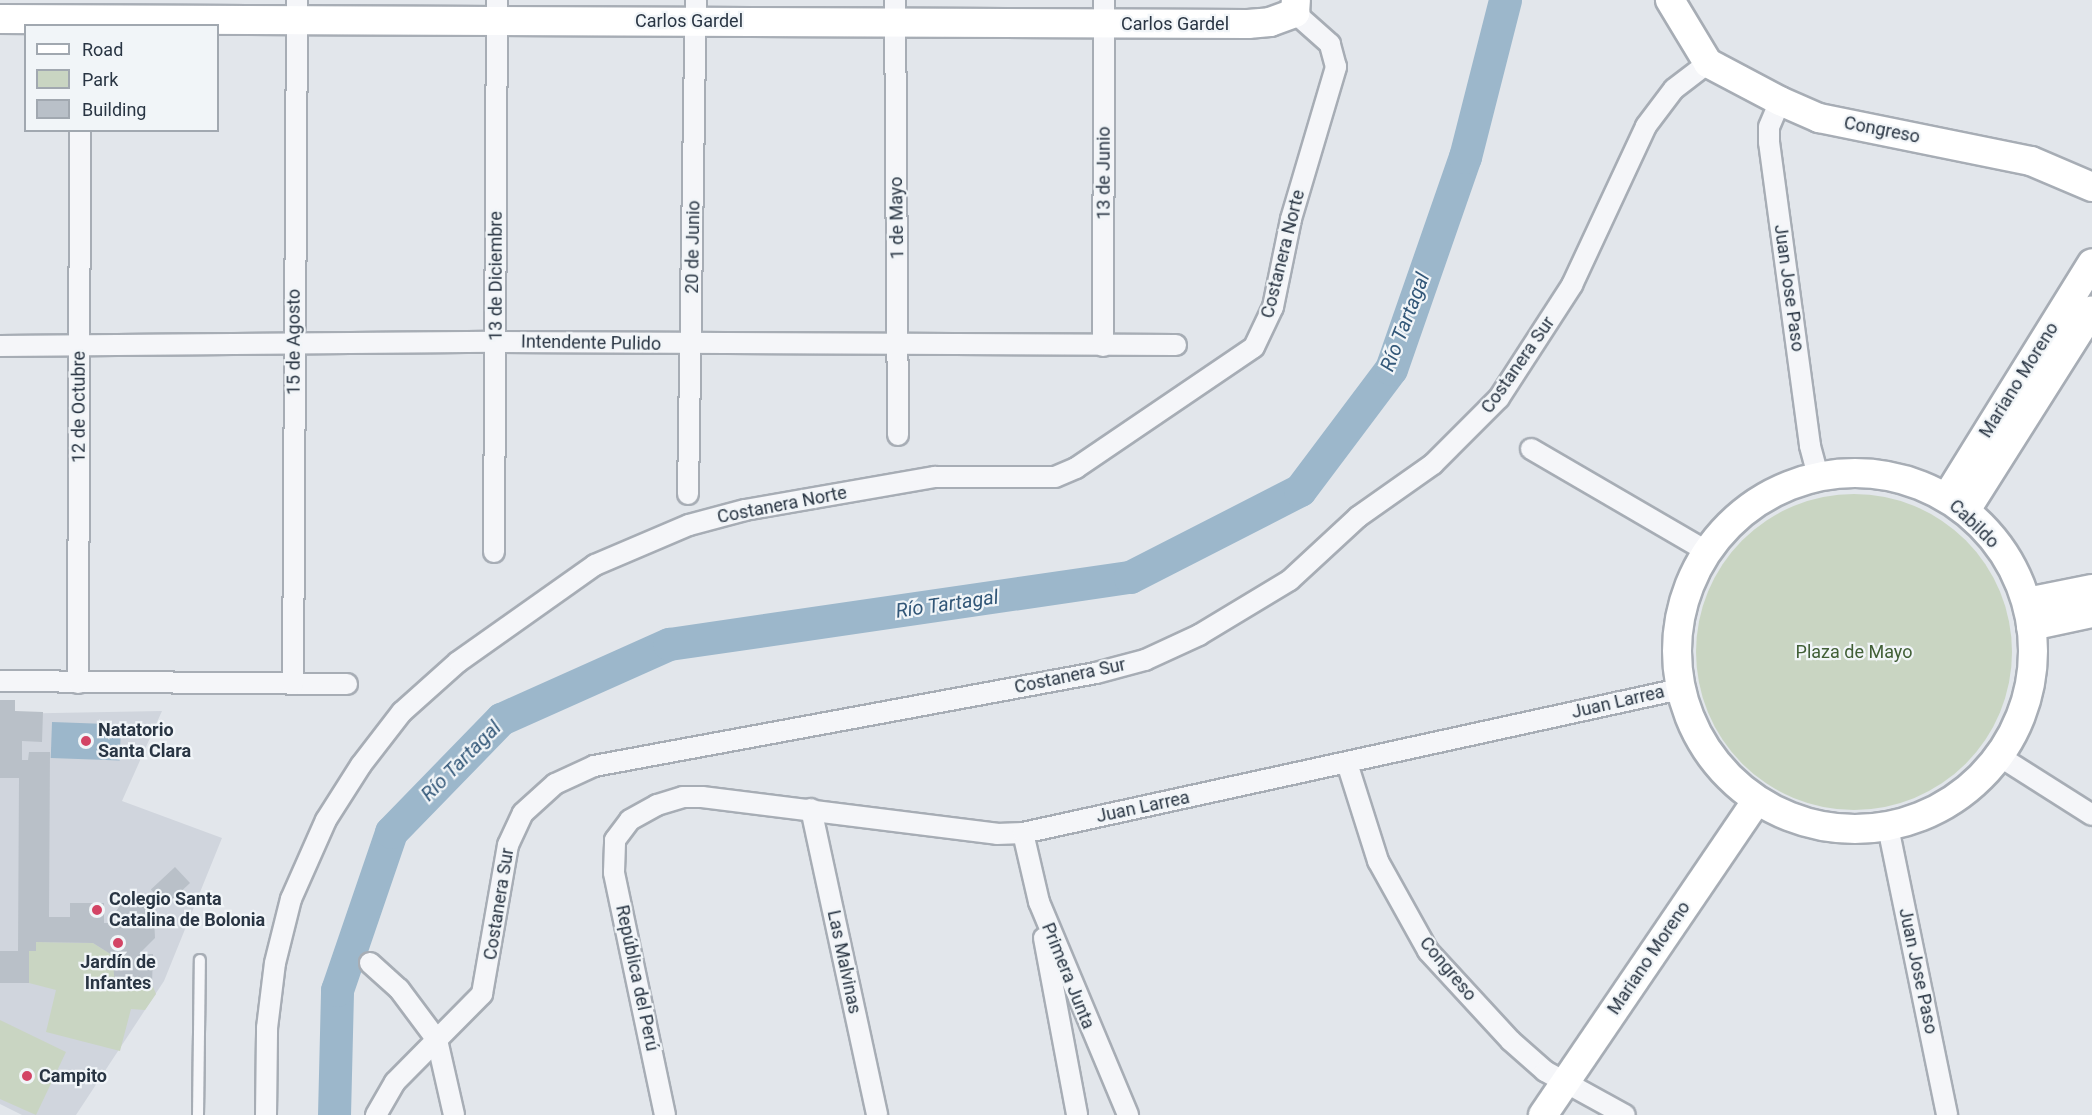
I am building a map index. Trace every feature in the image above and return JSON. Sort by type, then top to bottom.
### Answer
[{"type":"main road","name":"Carlos Gardel","points":[[0,19],[297,9],[696,10],[1104,12],[1248,24],[1270,22],[1295,6]]},
{"type":"main road","name":"Congreso","points":[[1682,14],[1708,63],[1780,101],[1819,118],[2031,161],[2092,187]]},
{"type":"main road","name":"Mariano Moreno","points":[[1956,504],[2092,263]]},
{"type":"main road","name":"Mariano Moreno","points":[[1956,504],[2092,311]]},
{"type":"main road","name":"Cabildo","points":[[1873,473],[1906,478],[1956,504],[2003,552],[2029,614],[2032,671],[2024,705],[1999,756],[1959,795],[1931,813],[1888,827],[1842,830],[1797,821],[1756,801],[1721,770],[1695,732],[1680,689],[1678,629],[1685,594],[1706,551],[1736,516],[1774,490],[1818,475],[1873,473]]},
{"type":"main road","points":[[2029,614],[2092,590]]},
{"type":"main road","points":[[2029,614],[2092,613]]},
{"type":"main road","name":"Mariano Moreno","points":[[1543,1115],[1756,801]]},
{"type":"street","name":"Costanera Norte","points":[[266,1115],[267,1028],[275,963],[291,899],[326,820],[361,765],[402,712],[458,662],[595,565],[689,525],[745,510],[935,477],[1055,477],[1076,468],[1254,347],[1273,307],[1291,219],[1336,67],[1330,44],[1295,6]]},
{"type":"street","name":"15 de Agosto","points":[[293,684],[293,347],[297,9]]},
{"type":"street","name":"13 de Diciembre","points":[[494,552],[497,10]]},
{"type":"street","name":"20 de Junio","points":[[688,494],[696,10]]},
{"type":"street","name":"1 de Mayo","points":[[895,11],[898,435]]},
{"type":"street","name":"13 de Junio","points":[[1103,346],[1104,12]]},
{"type":"street","name":"Costanera Sur","points":[[376,1115],[396,1082],[483,994],[508,845],[524,813],[555,784],[594,766],[1096,673],[1145,660],[1199,635],[1290,580],[1358,517],[1433,464],[1498,398],[1572,285],[1646,126],[1674,89],[1708,63]]},
{"type":"street","name":"Juan Jose Paso","points":[[1780,101],[1769,127],[1769,142],[1810,446],[1818,475]]},
{"type":"street","name":"12 de Octubre","points":[[78,683],[80,132]]},
{"type":"street","name":"Intendente Pulido","points":[[0,346],[293,347],[496,342],[898,346],[1176,345]]},
{"type":"street","points":[[1531,449],[1706,551]]},
{"type":"street","points":[[0,681],[347,684]]},
{"type":"street","name":"Juan Larrea","points":[[615,840],[630,820],[683,797],[811,809],[997,834],[1023,832],[1680,689]]},
{"type":"street","points":[[1999,756],[2092,815]]},
{"type":"street","name":"Congreso","points":[[1347,763],[1378,861],[1428,951],[1511,1041],[1563,1084],[1625,1115]]},
{"type":"street","name":"Las Malvinas","points":[[811,809],[877,1115]]},
{"type":"street","name":"Juan Jose Paso","points":[[1888,827],[1947,1115]]},
{"type":"street","name":"Primera Junta","points":[[1023,832],[1039,902],[1120,1112]]},
{"type":"street","name":"República del Perú","points":[[615,840],[615,872],[665,1115]]},
{"type":"street","points":[[1039,902],[1077,1115]]},
{"type":"street","points":[[370,963],[399,989],[437,1040],[454,1115]]},
{"type":"lane","points":[[198,1115],[200,960]]},
{"type":"shaded area","name":"Colegio Santa Catalina de Bolonia","points":[[162,711],[122,801],[222,838],[164,981],[76,1115],[22,1115],[0,1104],[0,714]]},
{"type":"green space","name":"Plaza de Mayo","points":[[1854,494],[1885,497],[1914,506],[1942,521],[1966,540],[1985,564],[2000,592],[2009,621],[2012,652],[2009,683],[2000,712],[1985,740],[1966,764],[1942,783],[1914,798],[1885,807],[1854,810],[1823,807],[1794,798],[1766,783],[1742,764],[1723,740],[1708,712],[1699,683],[1696,652],[1699,621],[1708,592],[1723,564],[1742,540],[1766,521],[1794,506],[1823,497]]},
{"type":"green space","points":[[36,942],[93,943],[112,955],[116,969],[152,984],[156,994],[145,1010],[131,1009],[120,1051],[46,1032],[56,990],[29,983],[29,951]]},
{"type":"green space","name":"Campito","points":[[0,1020],[66,1052],[36,1115],[0,1099]]},
{"type":"water","name":"Natatorio Santa Clara","points":[[52,722],[121,724],[120,760],[51,758]]},
{"type":"building","points":[[0,700],[15,700],[15,711],[43,712],[42,742],[22,741],[22,760],[28,760],[29,752],[50,752],[49,917],[70,917],[70,903],[104,903],[104,923],[108,923],[121,904],[142,904],[154,917],[155,938],[139,954],[153,954],[152,984],[115,984],[112,955],[93,943],[36,942],[36,951],[29,951],[29,983],[0,983],[0,951],[18,951],[19,778],[0,778]]},
{"type":"building","points":[[175,867],[190,883],[166,906],[151,890]]},
{"type":"waterway","name":"Río Tartagal","points":[[334,1115],[337,990],[391,832],[501,719],[669,644],[1130,577],[1300,490],[1391,369],[1465,157],[1505,0]]},
{"type":"place","name":"Natatorio Santa Clara","points":[[86,741]]},
{"type":"place","name":"Colegio Santa Catalina de Bolonia","points":[[97,910]]},
{"type":"place","name":"Jardín de Infantes","points":[[118,943]]},
{"type":"place","name":"Campito","points":[[27,1076]]}]
